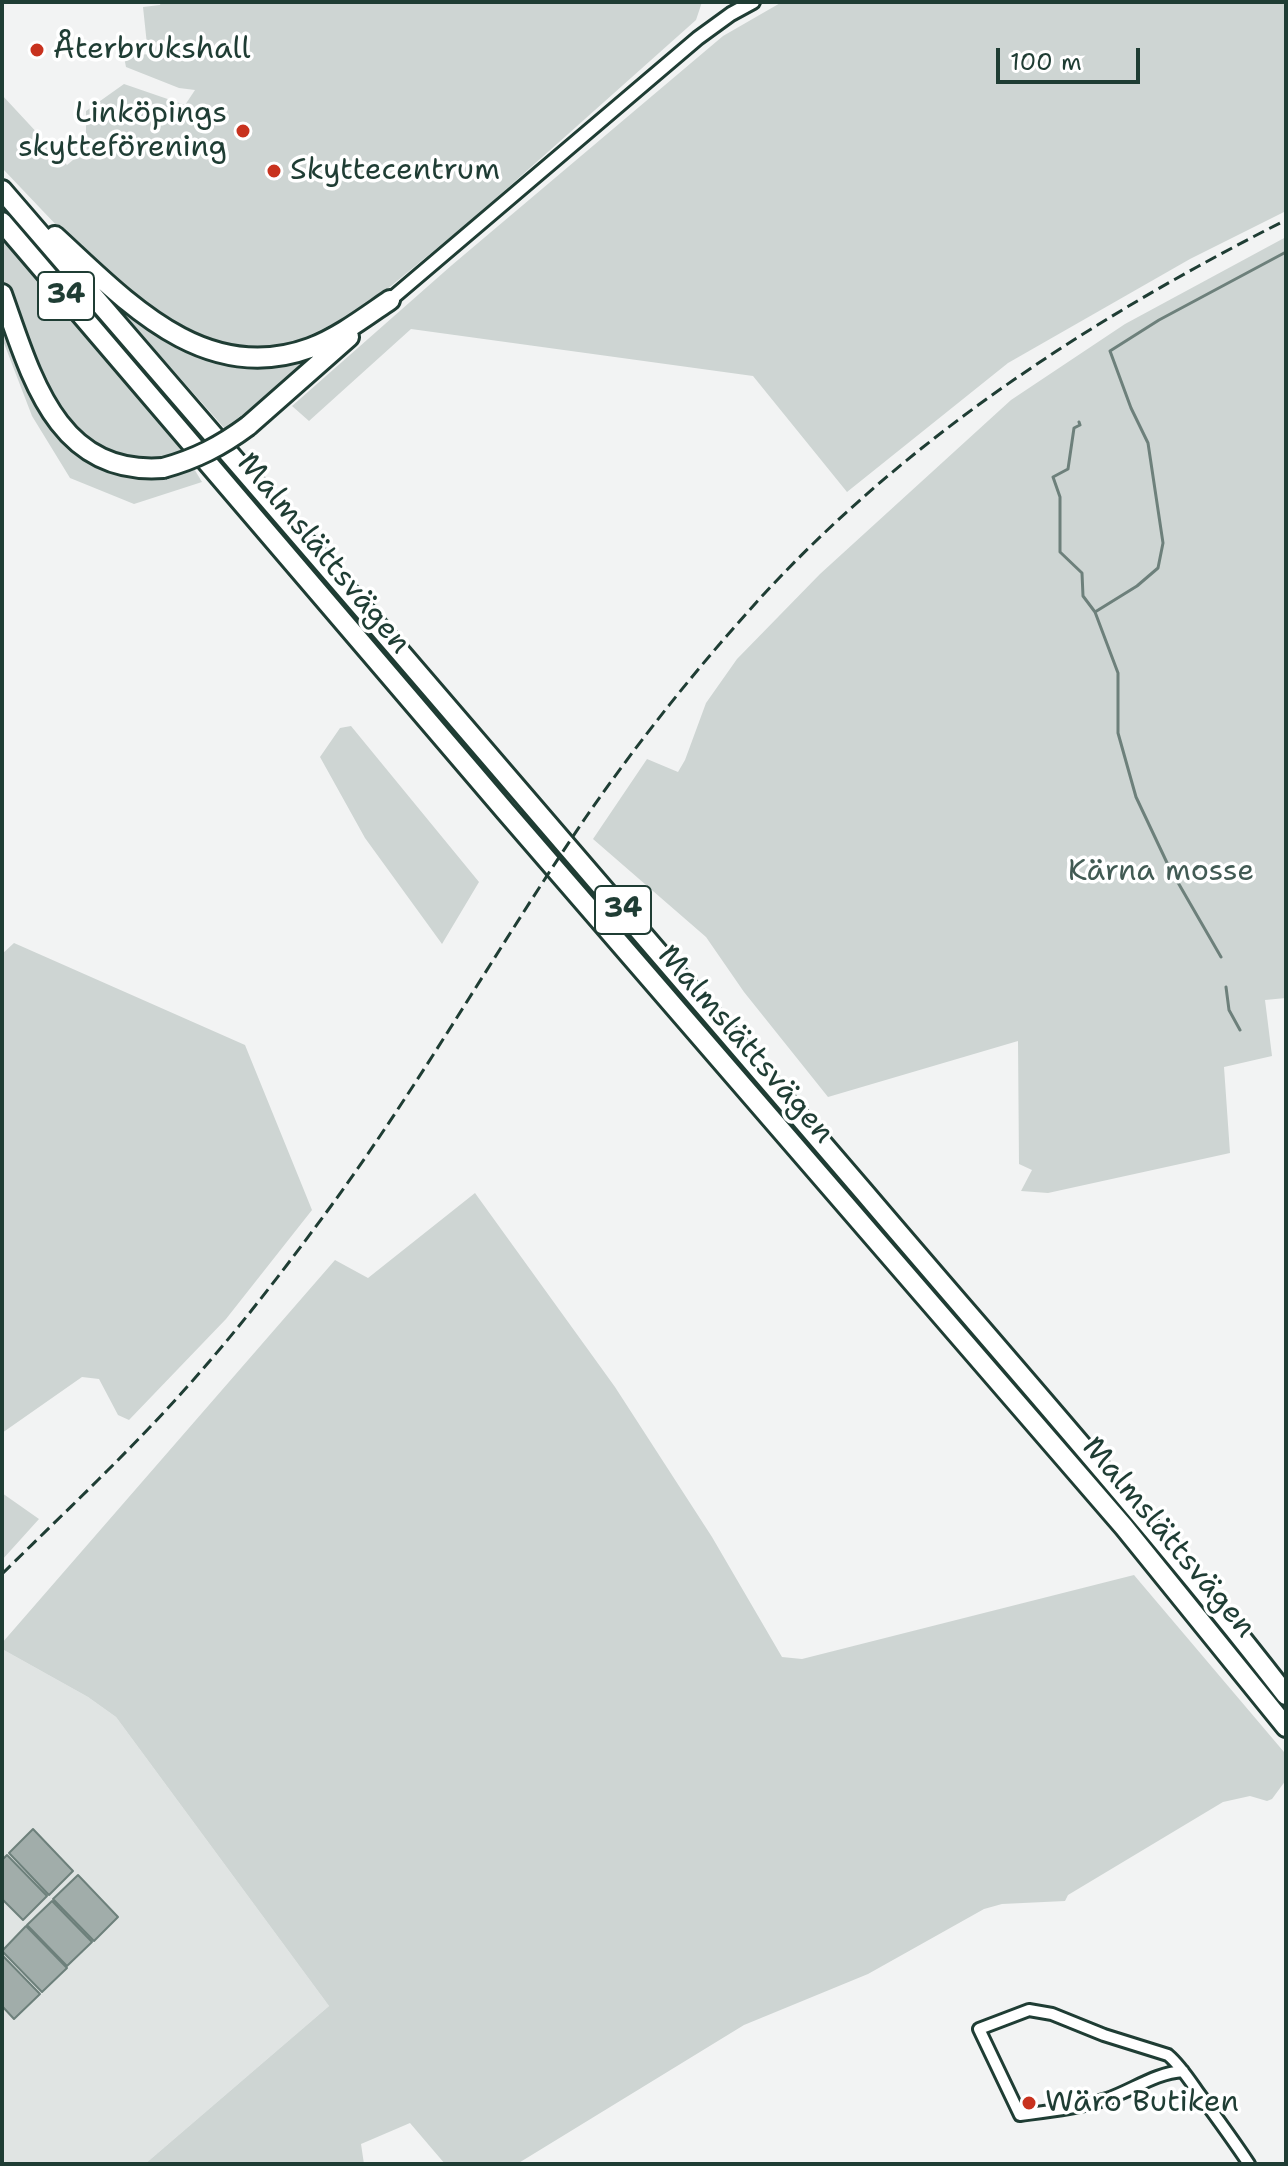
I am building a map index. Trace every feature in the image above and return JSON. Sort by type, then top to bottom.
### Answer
[{"type":"highway","points":[[2,190],[155,322],[202,349],[225,356],[267,358],[311,348],[390,300]]},
{"type":"highway","name":"Malmslättsvägen","points":[[2,190],[692,989],[1141,1516],[1286,1695]]},
{"type":"highway","name":"Malmslättsvägen","points":[[2,222],[506,812],[1117,1518],[1286,1727]]},
{"type":"highway","points":[[2,294],[38,390],[69,436],[91,453],[111,462],[145,469],[190,461],[218,448],[248,426],[390,300]]},
{"type":"street","points":[[722,2],[731,14]]},
{"type":"street","points":[[390,300],[686,48],[731,14],[753,2]]},
{"type":"street","points":[[1183,2071],[1160,2075],[1110,2098],[1072,2108],[1020,2115],[979,2029],[1029,2010],[1052,2014],[1104,2035],[1158,2051],[1175,2061],[1183,2071],[1221,2121],[1249,2164]]},
{"type":"shaded area","points":[[2,1649],[88,1697],[116,1717],[329,2006],[145,2164],[2,2164]]},
{"type":"shaded area","points":[[33,1829],[73,1871],[49,1895],[9,1853]]},
{"type":"shaded area","points":[[7,1855],[47,1896],[23,1920],[2,1899],[2,1860]]},
{"type":"shaded area","points":[[78,1875],[118,1917],[94,1941],[53,1899]]},
{"type":"shaded area","points":[[52,1901],[92,1942],[67,1966],[27,1925]]},
{"type":"shaded area","points":[[26,1926],[67,1968],[42,1992],[2,1951]]},
{"type":"shaded area","points":[[2,1955],[40,1994],[14,2019],[2,2006]]},
{"type":"green space","points":[[161,2],[702,2],[696,20],[475,217],[363,309],[300,340],[257,351],[230,349],[174,326],[139,302],[79,249],[2,168],[2,95],[67,165],[86,149],[86,111],[124,84],[185,105],[195,90],[179,88],[126,67],[124,57],[148,54],[143,7],[160,5]]},
{"type":"green space","points":[[782,2],[1286,2],[1286,211],[1190,259],[1008,363],[847,492],[753,376],[411,329],[309,421],[292,406],[452,265],[723,36]]},
{"type":"green space","points":[[2,237],[188,454],[144,462],[111,455],[76,432],[54,406],[2,279]]},
{"type":"green space","name":"Kärna mosse","points":[[1286,237],[1286,998],[1265,1000],[1272,1056],[1224,1067],[1230,1153],[1048,1193],[1021,1191],[1032,1170],[1019,1164],[1018,1041],[828,1097],[744,992],[706,937],[593,839],[647,759],[678,772],[706,703],[737,659],[820,574],[1011,400],[1125,324]]},
{"type":"green space","points":[[104,292],[167,340],[214,361],[265,367],[323,350],[226,430]]},
{"type":"green space","points":[[2,314],[35,400],[67,444],[122,472],[157,475],[193,467],[202,482],[134,504],[70,478],[32,416],[2,338]]},
{"type":"green space","points":[[351,726],[479,882],[442,944],[365,838],[320,757],[340,728]]},
{"type":"green space","points":[[14,943],[245,1045],[312,1210],[226,1319],[129,1420],[118,1415],[99,1379],[82,1377],[2,1433],[2,954]]},
{"type":"green space","points":[[475,1193],[615,1387],[712,1537],[782,1657],[802,1659],[1134,1575],[1284,1752],[1286,1780],[1267,1801],[1250,1796],[1223,1802],[1068,1895],[1065,1901],[1002,1904],[984,1909],[868,1974],[744,2025],[517,2164],[445,2164],[410,2123],[361,2144],[364,2164],[145,2164],[329,2006],[116,1717],[88,1697],[2,1649],[2,1643],[335,1260],[368,1278]]},
{"type":"green space","points":[[2,1493],[39,1519],[2,1560]]},
{"type":"waterway","points":[[1095,612],[1137,586],[1158,568],[1163,543],[1148,443],[1110,351],[1159,320],[1286,252]]},
{"type":"waterway","points":[[1079,422],[1080,425],[1074,428],[1068,469],[1053,477],[1060,497],[1060,552],[1082,573],[1083,596],[1095,612],[1118,673],[1118,733],[1136,797],[1169,867],[1221,957]]},
{"type":"waterway","points":[[1226,987],[1229,1010],[1240,1030]]},
{"type":"railway","points":[[2,1574],[159,1418],[271,1286],[365,1159],[607,788],[671,702],[764,594],[821,536],[881,482],[943,431],[1008,384],[1144,297],[1286,220]]},
{"type":"place","name":"Återbrukshall","points":[[37,50]]},
{"type":"place","name":"Linköpings skytteförening","points":[[243,131]]},
{"type":"place","name":"Skyttecentrum","points":[[274,171]]},
{"type":"place","name":"Wäro Butiken","points":[[1029,2103]]}]
